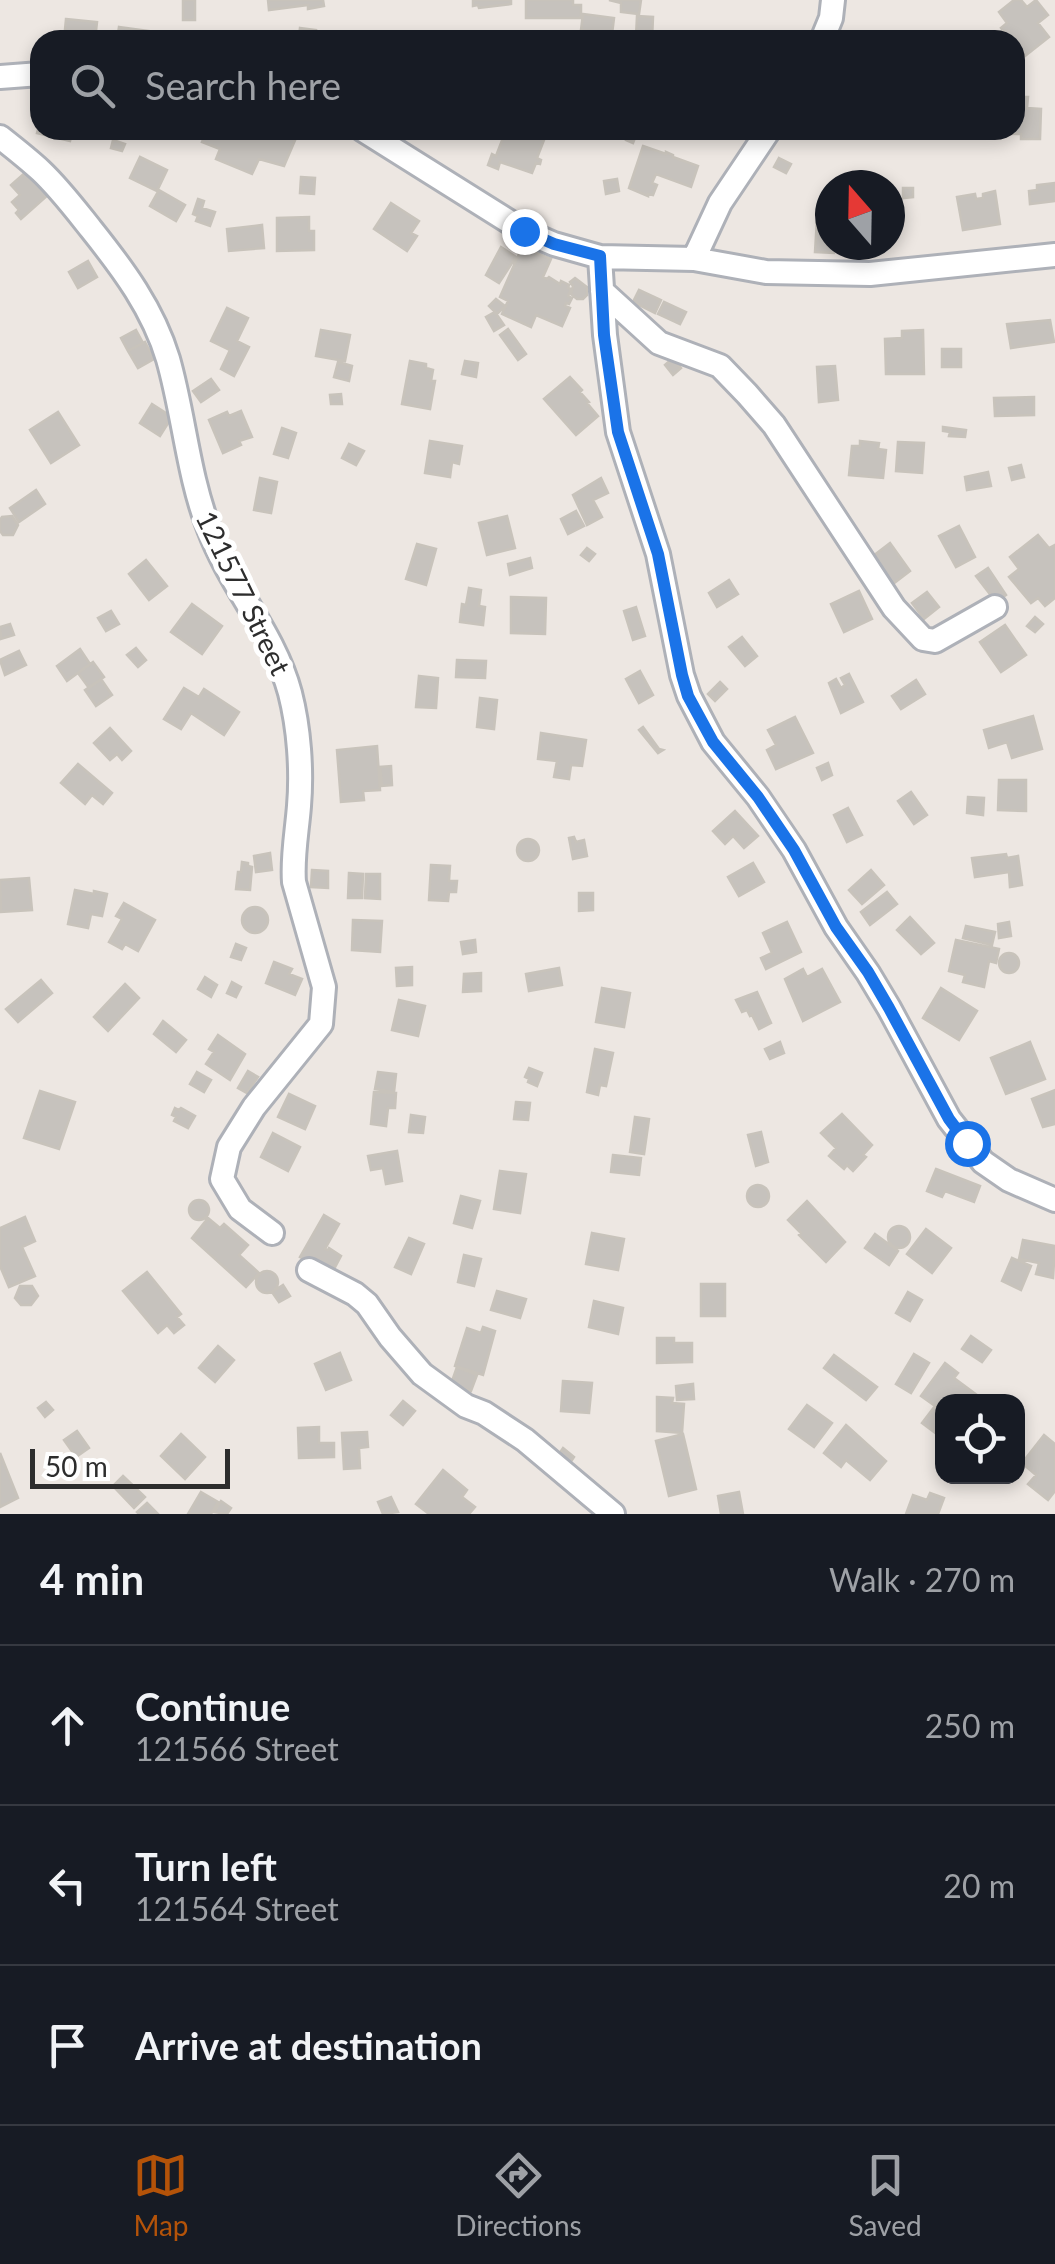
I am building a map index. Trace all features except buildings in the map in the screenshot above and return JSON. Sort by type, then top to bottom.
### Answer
[{"type":"street","points":[[826,30],[833,0]]},
{"type":"street","points":[[0,77],[30,75]]},
{"type":"street","name":"121577 Street","points":[[0,137],[61,191],[136,289],[167,356],[198,498],[209,530],[222,561],[257,617],[290,693],[298,744],[300,802],[294,882],[324,987],[322,1024],[254,1107],[229,1148],[222,1179],[240,1209],[272,1233]]},
{"type":"street","points":[[379,140],[524,231],[600,256],[694,259],[766,272],[870,274],[1055,255]]},
{"type":"street","points":[[694,259],[720,204],[762,140]]},
{"type":"street","points":[[600,256],[604,335],[618,432],[658,554],[688,696],[713,742],[794,850],[836,927],[889,1008],[949,1119],[983,1162],[1009,1180],[1055,1200]]},
{"type":"street","points":[[602,291],[659,343],[720,366],[747,394],[774,425],[894,608],[923,639],[935,640],[995,607]]},
{"type":"street","points":[[309,1270],[368,1304],[422,1374],[466,1406],[525,1440],[613,1514]]},
{"type":"route","points":[[524,231],[600,256],[604,335],[618,432],[658,554],[688,696],[713,742],[794,850],[836,927],[889,1008],[949,1119],[967,1143]]}]
